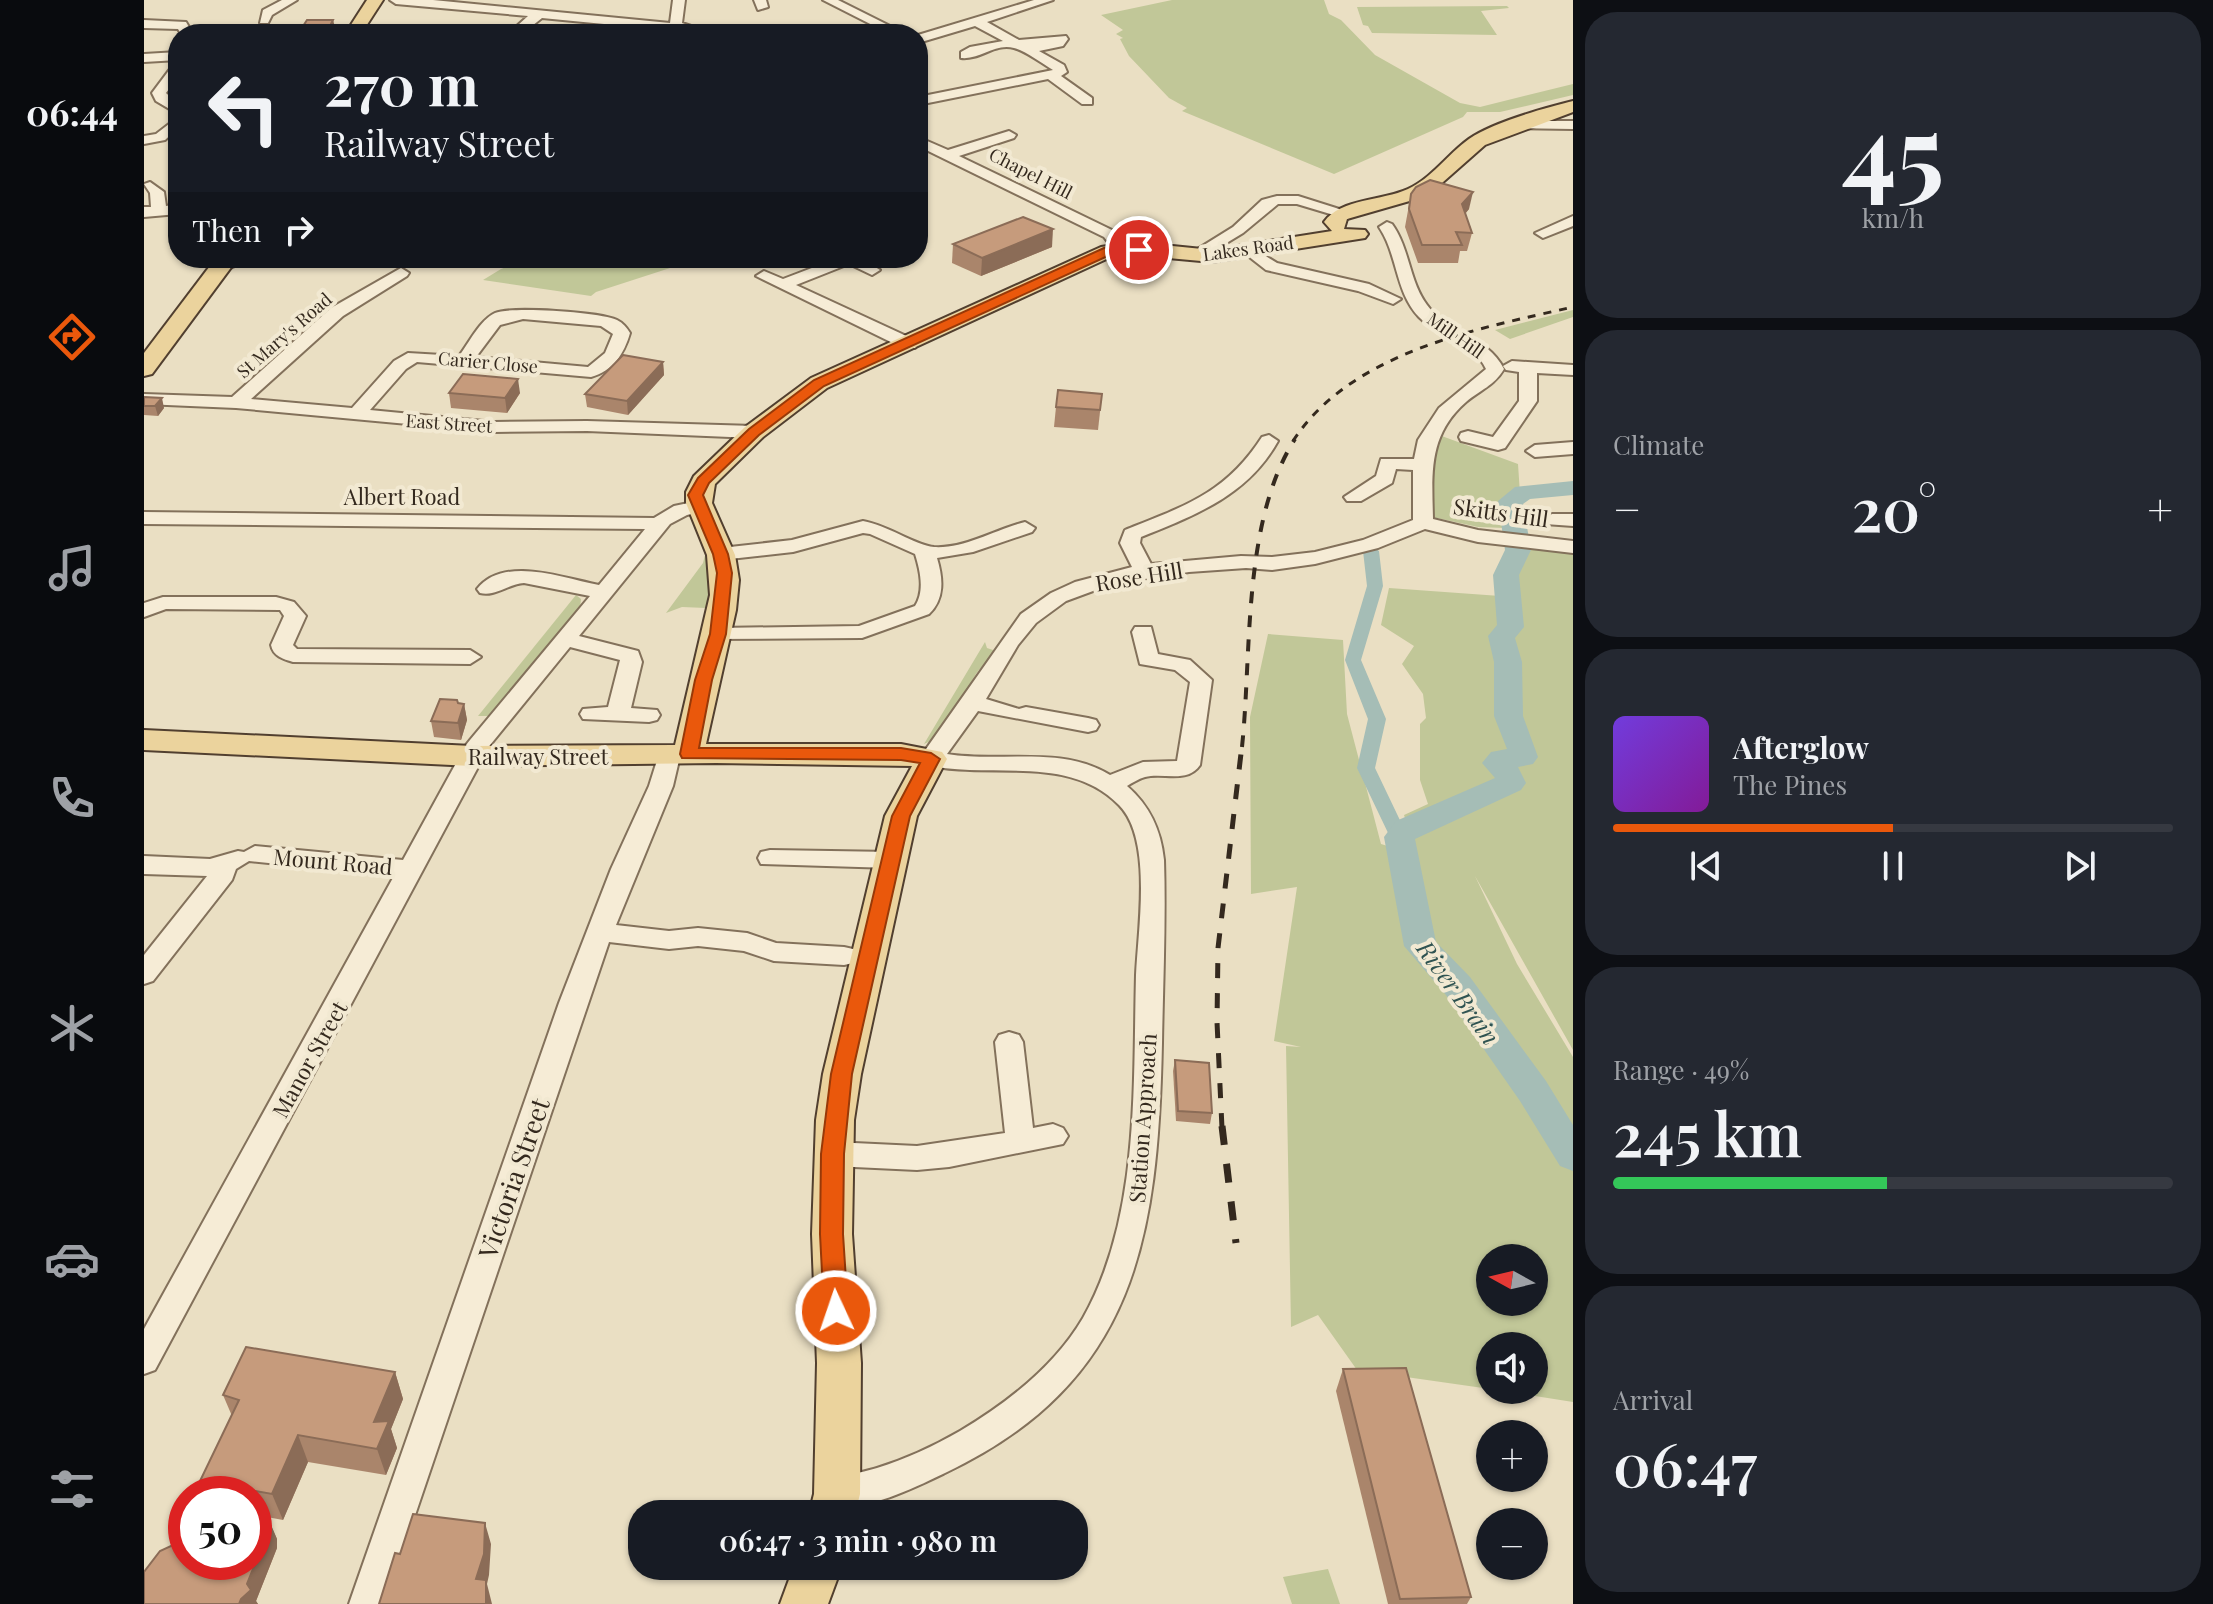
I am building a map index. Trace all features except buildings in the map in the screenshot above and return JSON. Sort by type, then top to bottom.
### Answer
[{"type":"main road","points":[[359,24],[375,0]]},
{"type":"main road","name":"Lakes Road","points":[[1310,239],[1342,219],[1427,186],[1478,141],[1517,125],[1568,110]]},
{"type":"main road","points":[[1342,219],[1386,224],[1385,210],[1397,200]]},
{"type":"main road","points":[[1342,219],[1362,235]]},
{"type":"main road","name":"Lakes Road","points":[[1121,248],[1191,256],[1251,252],[1310,239],[1382,232],[1386,224]]},
{"type":"main road","points":[[691,754],[704,680],[716,642],[724,573],[721,554],[698,507],[696,495],[703,481],[754,432],[819,383],[1121,248]]},
{"type":"main road","points":[[144,369],[220,268]]},
{"type":"main road","name":"Railway Street","points":[[144,740],[691,754],[901,754],[931,759]]},
{"type":"main road","points":[[834,1500],[839,1363],[832,1234],[833,1154],[842,1074],[907,801],[931,759]]},
{"type":"main road","points":[[804,1604],[813,1580]]},
{"type":"street","points":[[264,20],[267,13],[291,0]]},
{"type":"street","points":[[396,0],[659,24]]},
{"type":"street","points":[[671,24],[679,0]]},
{"type":"street","points":[[829,0],[879,24]]},
{"type":"street","points":[[928,36],[1047,0]]},
{"type":"street","points":[[526,24],[539,14]]},
{"type":"street","points":[[928,99],[1061,72],[978,22]]},
{"type":"street","points":[[144,24],[168,28]]},
{"type":"street","points":[[965,55],[979,53],[974,50],[1020,46]]},
{"type":"street","points":[[144,58],[168,57]]},
{"type":"street","points":[[1050,74],[1087,101]]},
{"type":"street","points":[[168,81],[159,93],[168,103]]},
{"type":"street","points":[[144,99],[161,98]]},
{"type":"street","points":[[1517,125],[1573,125]]},
{"type":"street","points":[[144,140],[160,137],[168,130]]},
{"type":"street","points":[[950,154],[1009,135]]},
{"type":"street","name":"Chapel Hill","points":[[928,145],[1109,234],[1121,248]]},
{"type":"street","points":[[150,186],[157,192],[152,211]]},
{"type":"street","points":[[1204,250],[1238,230],[1267,203],[1288,199],[1311,203],[1342,219]]},
{"type":"street","points":[[1543,233],[1573,221]]},
{"type":"street","name":"Mill Hill","points":[[1386,224],[1401,248],[1402,271],[1424,314],[1481,350],[1495,369],[1491,378],[1449,407],[1424,445],[1421,465],[1423,523]]},
{"type":"street","points":[[1362,235],[1388,246],[1402,271],[1363,287]]},
{"type":"street","points":[[1251,252],[1272,267],[1363,287],[1393,299]]},
{"type":"street","points":[[784,284],[825,268]]},
{"type":"street","points":[[868,268],[872,270]]},
{"type":"street","name":"St Mary's Road","points":[[236,403],[337,312],[401,273]]},
{"type":"street","points":[[764,276],[909,344]]},
{"type":"street","name":"Carier Close","points":[[357,414],[405,360],[421,356],[591,372],[605,366],[619,347],[622,333],[613,324],[602,321],[509,315],[494,321],[465,360]]},
{"type":"street","points":[[1493,363],[1573,370]]},
{"type":"street","points":[[1468,437],[1498,444],[1528,401],[1528,368]]},
{"type":"street","name":"East Street","points":[[144,399],[236,403],[494,427],[587,426],[754,432]]},
{"type":"street","points":[[1145,573],[1130,543],[1132,534],[1201,507],[1261,461],[1269,441]]},
{"type":"street","points":[[1535,451],[1573,448]]},
{"type":"street","points":[[1369,458],[1388,463],[1421,465]]},
{"type":"street","points":[[1354,497],[1385,479],[1388,463]]},
{"type":"street","name":"Manor Street","points":[[144,1360],[475,750],[660,524],[674,513],[698,507]]},
{"type":"street","name":"Albert Road","points":[[144,518],[530,520],[660,524]]},
{"type":"street","name":"Rose Hill","points":[[931,759],[1010,640],[1035,613],[1089,583],[1145,573],[1245,562],[1289,562],[1389,540],[1423,523]]},
{"type":"street","name":"Skitts Hill","points":[[1423,523],[1573,547]]},
{"type":"street","points":[[716,642],[862,632],[922,610],[931,602],[926,554],[887,534],[863,527],[787,547],[721,554]]},
{"type":"street","points":[[926,554],[966,548],[1025,528]]},
{"type":"street","points":[[487,589],[510,570],[532,578],[604,592]]},
{"type":"street","points":[[144,611],[163,603],[281,604],[295,616],[282,645],[283,650],[293,655],[350,664],[470,657]]},
{"type":"street","points":[[1111,785],[1130,773],[1151,768],[1178,771],[1188,765],[1201,680],[1182,665],[1148,659],[1143,632]]},
{"type":"street","points":[[564,639],[630,656],[618,714]]},
{"type":"street","points":[[971,702],[1088,725]]},
{"type":"street","points":[[591,714],[649,715]]},
{"type":"street","name":"Victoria Street","points":[[367,1604],[624,869],[661,786],[691,754]]},
{"type":"street","name":"Station Approach","points":[[844,1500],[937,1461],[981,1436],[1051,1382],[1081,1346],[1110,1299],[1124,1264],[1137,1209],[1144,1153],[1152,846],[1139,811],[1111,785],[1081,770],[1061,765],[948,763],[931,759]]},
{"type":"street","points":[[770,858],[891,860]]},
{"type":"street","points":[[144,974],[223,874],[239,860]]},
{"type":"street","name":"Mount Road","points":[[144,865],[211,868],[239,860],[411,869]]},
{"type":"street","points":[[600,932],[669,940],[698,937],[747,942],[774,952],[844,956]]},
{"type":"street","points":[[1009,1042],[1020,1141]]},
{"type":"street","points":[[833,1154],[917,1158],[1053,1136]]},
{"type":"green space","points":[[1172,0],[1324,0],[1329,14],[1341,20],[1375,55],[1460,103],[1480,107],[1573,84],[1573,95],[1500,112],[1467,112],[1463,117],[1334,174],[1182,111],[1187,108],[1169,98],[1129,56],[1120,39],[1123,38],[1116,34],[1123,30],[1101,15]]},
{"type":"green space","points":[[1357,7],[1509,8],[1481,11],[1497,35],[1372,33],[1368,26],[1363,25]]},
{"type":"green space","points":[[670,268],[591,296],[483,280],[501,269]]},
{"type":"green space","points":[[1573,310],[1573,317],[1510,339],[1495,330]]},
{"type":"green space","points":[[1439,435],[1518,464],[1520,494],[1501,502],[1505,528],[1478,527],[1437,518],[1423,523],[1429,466]]},
{"type":"green space","points":[[707,547],[711,577],[706,608],[682,607],[666,613],[703,563]]},
{"type":"green space","points":[[1527,548],[1573,551],[1573,1050],[1475,876],[1517,964],[1573,1057],[1573,1402],[1548,1398],[1548,1332],[1476,1332],[1476,1387],[1357,1370],[1318,1315],[1291,1327],[1286,1046],[1301,1047],[1274,1041],[1297,887],[1251,894],[1250,717],[1268,634],[1343,640],[1347,714],[1381,844],[1417,855],[1404,815],[1428,804],[1420,780],[1420,724],[1426,718],[1423,694],[1402,664],[1414,646],[1381,625],[1389,588],[1514,597]]},
{"type":"green space","points":[[576,595],[581,599],[580,608],[491,716],[478,716]]},
{"type":"green space","points":[[985,642],[987,648],[996,651],[976,674],[949,724],[924,744]]},
{"type":"green space","points":[[1328,1569],[1340,1604],[1292,1604],[1283,1577]]},
{"type":"waterway","name":"River Brain","points":[[1573,488],[1524,492],[1510,501],[1518,550],[1506,575],[1511,627],[1501,636],[1508,662],[1508,716],[1523,757],[1501,759],[1497,763],[1510,776],[1511,783],[1407,828],[1399,837],[1420,946],[1458,986],[1533,1091],[1573,1156]]},
{"type":"waterway","points":[[1371,551],[1375,586],[1353,660],[1377,719],[1366,768],[1399,837]]},
{"type":"railway","points":[[1293,441],[1318,411],[1348,386],[1382,365],[1457,336],[1573,307]]},
{"type":"railway","points":[[1242,747],[1252,588],[1258,548],[1278,472],[1295,439]]},
{"type":"railway","points":[[1222,1128],[1217,1022],[1218,948],[1242,745]]},
{"type":"railway","points":[[1222,1126],[1236,1243]]},
{"type":"route","points":[[836,1311],[832,1234],[833,1154],[842,1074],[901,816],[931,759],[901,754],[689,754],[704,680],[715,650],[724,573],[721,554],[698,507],[696,495],[703,481],[754,432],[819,383],[1108,251],[1121,248],[1139,250]]}]
